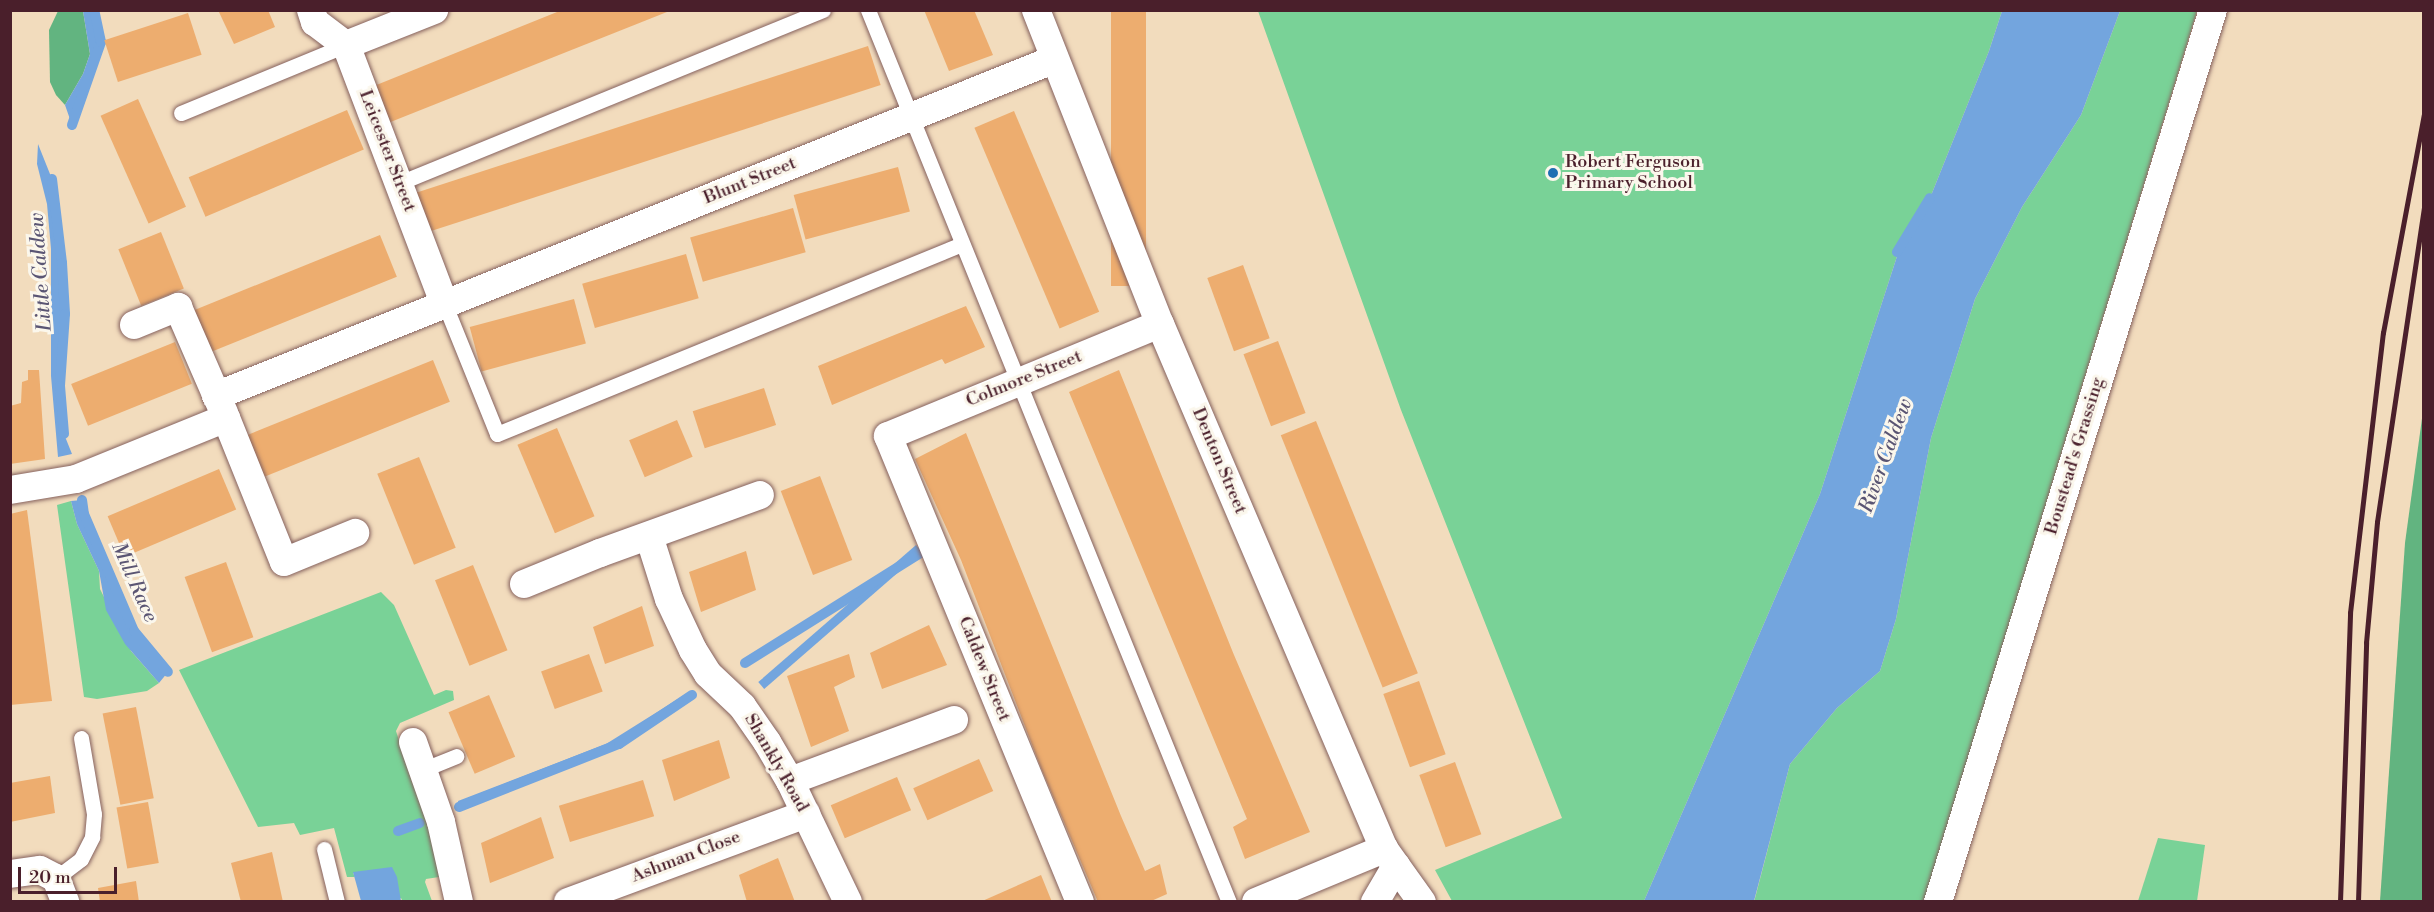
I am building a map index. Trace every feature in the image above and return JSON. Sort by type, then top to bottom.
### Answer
[{"type":"street","points":[[311,10],[315,22],[346,45],[434,10]]},
{"type":"street","name":"Denton Street","points":[[1036,10],[1160,324],[1390,858],[1422,902]]},
{"type":"street","name":"Boustead's Grassing","points":[[1938,902],[2213,10]]},
{"type":"street","name":"Leicester Street","points":[[346,45],[445,305]]},
{"type":"street","name":"Blunt Street","points":[[10,490],[76,479],[224,401],[445,305],[1055,59]]},
{"type":"street","points":[[134,325],[178,307],[224,401],[284,562],[355,533]]},
{"type":"street","name":"Colmore Street","points":[[888,436],[1160,324]]},
{"type":"street","name":"Caldew Street","points":[[888,436],[1080,902]]},
{"type":"street","points":[[524,584],[760,495]]},
{"type":"street","name":"Shankly Road","points":[[649,536],[669,599],[693,650],[708,674],[742,706],[790,781],[848,902]]},
{"type":"street","points":[[790,781],[954,720]]},
{"type":"street","points":[[413,742],[441,822],[459,902]]},
{"type":"street","name":"Ashman Close","points":[[571,901],[806,813]]},
{"type":"street","points":[[1256,902],[1390,858]]},
{"type":"street","points":[[1375,902],[1390,858]]},
{"type":"street","points":[[10,874],[40,870],[60,890]]},
{"type":"lane","points":[[399,183],[823,10]]},
{"type":"lane","points":[[868,10],[1230,902]]},
{"type":"lane","points":[[181,113],[346,45]]},
{"type":"lane","points":[[445,305],[497,434],[962,244]]},
{"type":"lane","points":[[60,890],[81,859],[92,837],[94,814],[81,738]]},
{"type":"lane","points":[[422,770],[456,756]]},
{"type":"lane","points":[[324,849],[336,902]]},
{"type":"green space","points":[[58,11],[83,11],[90,54],[83,74],[65,105],[56,95],[50,82],[49,30]]},
{"type":"green space","points":[[1258,11],[2002,11],[1989,51],[1930,198],[1901,244],[1820,494],[1644,901],[1452,901],[1435,870],[1562,818],[1401,410]]},
{"type":"green space","points":[[2120,11],[2197,11],[1924,901],[1754,902],[1790,764],[1837,708],[1880,671],[1896,619],[1931,438],[1975,299],[2022,207],[2081,115]]},
{"type":"green space","points":[[2423,411],[2423,901],[2380,901],[2405,543]]},
{"type":"green space","points":[[71,501],[77,524],[99,571],[100,589],[131,651],[159,683],[147,691],[97,699],[84,697],[57,505]]},
{"type":"green space","points":[[381,592],[394,605],[434,695],[446,690],[453,691],[454,700],[400,723],[396,731],[412,782],[427,807],[439,877],[426,879],[425,882],[432,901],[401,901],[402,899],[353,873],[355,877],[347,877],[334,828],[300,835],[294,823],[258,827],[179,670]]},
{"type":"green space","points":[[2158,838],[2205,845],[2197,901],[2138,901]]},
{"type":"water","points":[[83,11],[94,11],[101,42],[72,125],[65,105],[83,74],[90,54]]},
{"type":"water","name":"River Caldew","points":[[2002,11],[2120,11],[2081,115],[2022,207],[1975,299],[1931,438],[1896,619],[1880,671],[1837,708],[1790,764],[1754,901],[1644,901],[1820,494],[1901,244],[1930,198],[1989,51]]},
{"type":"water","points":[[38,144],[52,179],[62,263],[65,314],[60,386],[64,434],[72,454],[58,457],[51,376],[51,249],[47,204],[37,164]]},
{"type":"water","points":[[82,500],[84,514],[134,631],[168,672],[159,683],[125,644],[106,610],[99,571],[77,524],[71,501]]},
{"type":"water","points":[[916,545],[922,552],[764,689],[758,682]]},
{"type":"water","points":[[689,692],[692,695],[619,744],[459,807],[458,801],[606,744]]},
{"type":"water","points":[[392,867],[397,877],[401,901],[361,901],[353,872]]},
{"type":"building","points":[[218,10],[268,10],[275,27],[234,44]]},
{"type":"building","points":[[562,10],[672,10],[383,125],[369,88]]},
{"type":"building","points":[[924,10],[974,10],[993,55],[949,71]]},
{"type":"building","points":[[1111,10],[1146,10],[1146,286],[1111,286]]},
{"type":"building","points":[[188,13],[202,55],[118,82],[104,40]]},
{"type":"building","points":[[868,46],[881,85],[424,233],[411,194]]},
{"type":"building","points":[[138,99],[186,207],[149,223],[101,116]]},
{"type":"building","points":[[347,110],[364,150],[205,217],[189,177]]},
{"type":"building","points":[[1014,111],[1099,312],[1060,328],[974,128]]},
{"type":"building","points":[[898,167],[910,211],[806,239],[794,195]]},
{"type":"building","points":[[793,208],[806,252],[703,282],[690,237]]},
{"type":"building","points":[[161,232],[184,289],[141,306],[118,249]]},
{"type":"building","points":[[380,235],[397,277],[211,352],[195,310]]},
{"type":"building","points":[[686,254],[699,298],[595,328],[582,284]]},
{"type":"building","points":[[1243,265],[1270,338],[1234,351],[1207,278]]},
{"type":"building","points":[[574,299],[586,343],[482,371],[470,327]]},
{"type":"building","points":[[966,306],[985,347],[945,364],[942,359],[832,405],[818,366]]},
{"type":"building","points":[[1278,341],[1306,413],[1271,426],[1243,354]]},
{"type":"building","points":[[175,342],[192,384],[88,426],[71,384]]},
{"type":"building","points":[[433,360],[450,402],[264,477],[248,435]]},
{"type":"building","points":[[28,370],[39,370],[45,459],[10,464],[10,406],[21,403],[22,382],[28,380]]},
{"type":"building","points":[[1119,370],[1234,655],[1310,832],[1245,859],[1233,827],[1247,819],[1069,392]]},
{"type":"building","points":[[764,388],[776,425],[705,448],[693,411]]},
{"type":"building","points":[[677,420],[693,457],[645,477],[629,440]]},
{"type":"building","points":[[1316,421],[1418,673],[1383,687],[1281,435]]},
{"type":"building","points":[[557,428],[595,516],[555,533],[517,445]]},
{"type":"building","points":[[966,433],[1145,871],[1160,864],[1167,894],[1149,902],[1098,902],[1041,768],[961,560],[915,459]]},
{"type":"building","points":[[419,457],[456,548],[414,565],[377,474]]},
{"type":"building","points":[[219,469],[236,510],[125,557],[108,516]]},
{"type":"building","points":[[820,476],[852,560],[813,575],[781,491]]},
{"type":"building","points":[[27,510],[52,701],[10,705],[10,514]]},
{"type":"building","points":[[746,551],[756,590],[701,612],[689,572]]},
{"type":"building","points":[[226,562],[253,637],[212,652],[185,577]]},
{"type":"building","points":[[473,565],[507,650],[469,666],[435,580]]},
{"type":"building","points":[[642,606],[654,646],[605,664],[593,627]]},
{"type":"building","points":[[929,625],[947,665],[882,689],[870,653]]},
{"type":"building","points":[[589,654],[603,692],[555,709],[541,671]]},
{"type":"building","points":[[849,654],[855,677],[834,687],[849,731],[811,747],[787,676]]},
{"type":"building","points":[[1419,681],[1446,754],[1410,767],[1383,694]]},
{"type":"building","points":[[489,695],[515,757],[475,774],[448,712]]},
{"type":"building","points":[[136,707],[154,798],[120,805],[103,713]]},
{"type":"building","points":[[719,740],[730,778],[674,801],[662,760]]},
{"type":"building","points":[[979,759],[993,791],[927,820],[913,788]]},
{"type":"building","points":[[1455,762],[1481,834],[1446,847],[1419,775]]},
{"type":"building","points":[[50,776],[55,813],[10,822],[10,783]]},
{"type":"building","points":[[897,777],[911,810],[845,838],[831,805]]},
{"type":"building","points":[[643,780],[654,816],[570,842],[559,806]]},
{"type":"building","points":[[148,802],[159,863],[127,869],[116,808]]},
{"type":"building","points":[[541,817],[554,858],[490,883],[481,843]]},
{"type":"building","points":[[272,852],[283,902],[241,902],[231,863]]},
{"type":"building","points":[[778,858],[795,902],[747,902],[739,875]]},
{"type":"building","points":[[1041,875],[1052,902],[980,902]]},
{"type":"building","points":[[136,881],[139,902],[100,902],[98,888]]},
{"type":"waterway","name":"Mill Race","points":[[72,125],[101,42],[94,10]]},
{"type":"waterway","name":"Little Caldew","points":[[52,179],[62,263],[65,314],[60,386],[64,434]]},
{"type":"waterway","points":[[1897,252],[1930,198]]},
{"type":"waterway","name":"Mill Race","points":[[82,500],[84,514],[134,631],[168,672]]},
{"type":"waterway","points":[[745,663],[922,552]]},
{"type":"waterway","points":[[459,807],[619,744],[692,695]]},
{"type":"waterway","points":[[398,831],[420,823]]},
{"type":"railway","points":[[2340,902],[2350,613],[2383,333],[2424,113]]},
{"type":"railway","points":[[2358,902],[2366,643],[2377,522],[2424,206]]},
{"type":"place","name":"Robert Ferguson Primary School","points":[[1553,173]]}]
